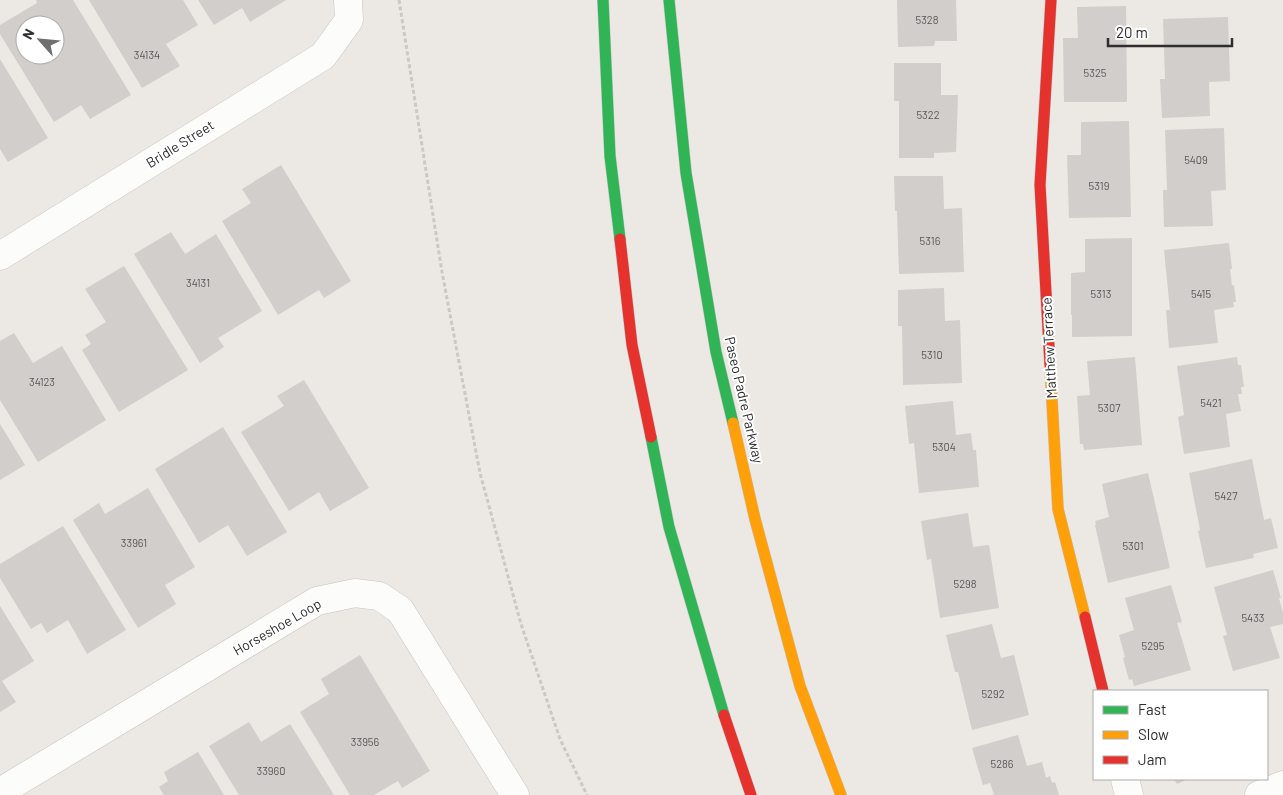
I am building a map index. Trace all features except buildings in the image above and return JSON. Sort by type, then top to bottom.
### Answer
[{"type":"main road","points":[[604,0],[610,156],[632,345],[669,527],[720,704],[751,795]]},
{"type":"main road","name":"Paseo Padre Parkway","points":[[669,0],[686,173],[716,352],[755,518],[800,686],[841,795]]},
{"type":"main road","name":"Matthew Terrace","points":[[1051,0],[1040,185],[1058,509],[1103,690]]},
{"type":"street","name":"Bridle Street","points":[[0,256],[323,56],[348,10]]},
{"type":"street","name":"Horseshoe Loop","points":[[0,792],[317,601],[355,593],[379,596],[400,610],[515,795]]},
{"type":"street","points":[[1125,780],[1129,795]]},
{"type":"street","points":[[1259,795],[1283,785]]},
{"type":"path","points":[[399,0],[442,272],[480,473],[521,624],[560,739],[587,795]]},
{"type":"traffic: fast","points":[[603,0],[610,156],[620,239]]},
{"type":"traffic: fast","points":[[669,0],[686,173],[716,352],[733,423]]},
{"type":"traffic: fast","points":[[651,437],[669,527],[724,715]]},
{"type":"traffic: slow","points":[[1050,365],[1058,509],[1085,617]]},
{"type":"traffic: slow","points":[[733,423],[755,519],[800,686],[841,795]]},
{"type":"traffic: jam","points":[[1050,365],[1040,185],[1051,0]]},
{"type":"traffic: jam","points":[[620,239],[632,345],[651,437]]},
{"type":"traffic: jam","points":[[1085,617],[1103,690]]},
{"type":"traffic: jam","points":[[724,715],[751,795]]}]
